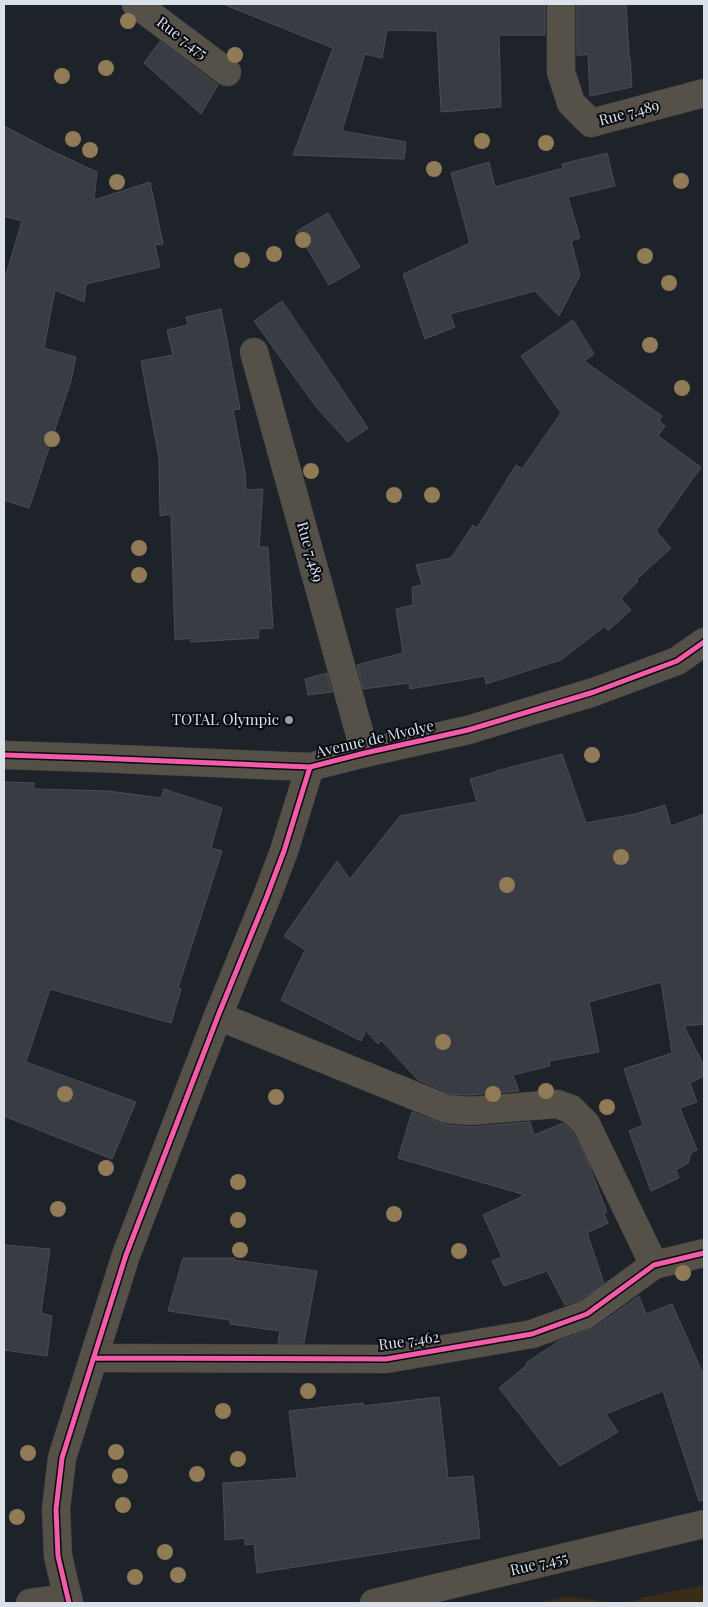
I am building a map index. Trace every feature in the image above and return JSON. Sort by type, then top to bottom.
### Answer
[{"type":"street","name":"Rue 7.475","points":[[136,4],[227,72]]},
{"type":"street","name":"Rue 7.489","points":[[561,4],[561,72],[571,103],[591,123],[704,93]]},
{"type":"street","name":"Rue 7.489","points":[[254,352],[365,753]]},
{"type":"street","name":"Avenue de Mvolye","points":[[4,755],[310,767],[468,730],[594,692],[677,661],[704,642]]},
{"type":"street","points":[[677,661],[704,654]]},
{"type":"street","points":[[30,1603],[68,1601],[58,1556],[56,1509],[62,1458],[126,1255],[218,1016],[281,860],[310,767]]},
{"type":"street","points":[[218,1016],[447,1109],[470,1111],[557,1104],[571,1109],[586,1124],[654,1265]]},
{"type":"street","name":"Rue 7.462","points":[[95,1358],[386,1359],[532,1334],[587,1314],[654,1265],[704,1253]]},
{"type":"street","name":"Rue 7.455","points":[[374,1603],[704,1524]]},
{"type":"shaded area","points":[[704,1585],[704,1603],[626,1603],[645,1597]]},
{"type":"shaded area","points":[[568,1596],[613,1603],[539,1603]]},
{"type":"building","points":[[226,4],[545,4],[545,35],[499,35],[501,107],[441,112],[437,31],[387,30],[382,58],[365,54],[342,131],[406,142],[404,159],[293,155],[333,48]]},
{"type":"building","points":[[577,4],[626,4],[632,87],[590,96],[588,54],[577,56]]},
{"type":"building","points":[[160,41],[218,85],[201,114],[144,63]]},
{"type":"building","points":[[4,126],[97,172],[94,200],[150,182],[163,244],[155,245],[160,267],[86,284],[84,302],[55,290],[44,348],[76,357],[71,381],[29,508],[4,500],[4,281],[22,221],[4,216]]},
{"type":"building","points":[[607,153],[615,186],[568,197],[580,238],[571,241],[580,275],[559,316],[535,291],[450,314],[455,327],[425,339],[403,274],[470,243],[451,173],[489,162],[495,187],[563,168],[562,164]]},
{"type":"building","points":[[328,213],[360,267],[329,285],[297,231]]},
{"type":"building","points":[[282,301],[368,428],[348,442],[317,408],[254,321]]},
{"type":"building","points":[[221,309],[240,409],[233,410],[245,472],[246,490],[263,489],[259,547],[268,547],[273,628],[258,629],[259,638],[191,642],[190,638],[175,640],[171,514],[160,516],[159,458],[141,361],[173,355],[167,330],[188,325],[186,317]]},
{"type":"building","points":[[573,320],[594,354],[584,361],[662,416],[659,421],[665,426],[658,436],[701,467],[656,531],[671,548],[636,580],[638,581],[621,599],[631,610],[608,631],[605,626],[561,660],[486,684],[485,676],[410,689],[409,683],[363,689],[357,665],[403,653],[396,609],[413,605],[412,587],[422,585],[416,565],[451,558],[473,525],[477,528],[516,465],[522,469],[561,413],[521,356]]},
{"type":"building","points":[[327,673],[332,692],[308,695],[305,679]]},
{"type":"building","points":[[562,754],[586,823],[635,814],[665,805],[671,826],[704,814],[704,1024],[684,1026],[704,1066],[704,1076],[690,1083],[697,1102],[680,1108],[697,1150],[691,1153],[688,1163],[676,1170],[679,1178],[651,1191],[629,1131],[643,1125],[624,1069],[672,1053],[661,982],[589,1002],[599,1052],[549,1061],[550,1066],[513,1075],[519,1091],[471,1095],[451,1094],[418,1080],[381,1040],[378,1044],[366,1031],[361,1041],[281,1000],[305,950],[284,936],[337,861],[350,879],[400,816],[477,802],[470,779]]},
{"type":"building","points":[[4,782],[34,783],[34,789],[108,791],[161,798],[164,789],[222,808],[211,848],[222,851],[178,988],[181,989],[171,1023],[50,989],[26,1062],[136,1102],[112,1159],[4,1116]]},
{"type":"building","points":[[412,1112],[446,1125],[472,1127],[530,1122],[534,1135],[563,1123],[573,1133],[588,1163],[607,1212],[604,1214],[608,1223],[587,1233],[604,1283],[580,1300],[565,1305],[547,1271],[504,1286],[492,1261],[502,1257],[483,1215],[525,1195],[398,1158]]},
{"type":"building","points":[[4,1245],[50,1249],[41,1313],[52,1316],[47,1356],[4,1350]]},
{"type":"building","points":[[183,1258],[235,1258],[234,1260],[317,1271],[304,1343],[278,1343],[280,1331],[230,1324],[230,1320],[168,1311]]},
{"type":"building","points":[[639,1296],[646,1314],[672,1304],[704,1376],[704,1500],[699,1501],[663,1391],[606,1414],[618,1432],[560,1466],[499,1388],[527,1365],[526,1363],[559,1341],[596,1327]]},
{"type":"building","points":[[439,1397],[448,1478],[473,1476],[480,1538],[257,1573],[254,1544],[245,1545],[245,1538],[225,1540],[223,1483],[297,1478],[289,1411],[363,1403],[363,1406]]},
{"type":"cycle path","points":[[4,755],[310,767],[468,730],[594,692],[677,661],[704,642]]},
{"type":"cycle path","points":[[69,1603],[58,1556],[56,1509],[62,1458],[126,1255],[284,851],[310,767]]},
{"type":"cycle path","points":[[95,1358],[386,1359],[532,1334],[587,1314],[654,1265],[704,1253]]},
{"type":"place","name":"TOTAL Olympic","points":[[289,720]]}]
